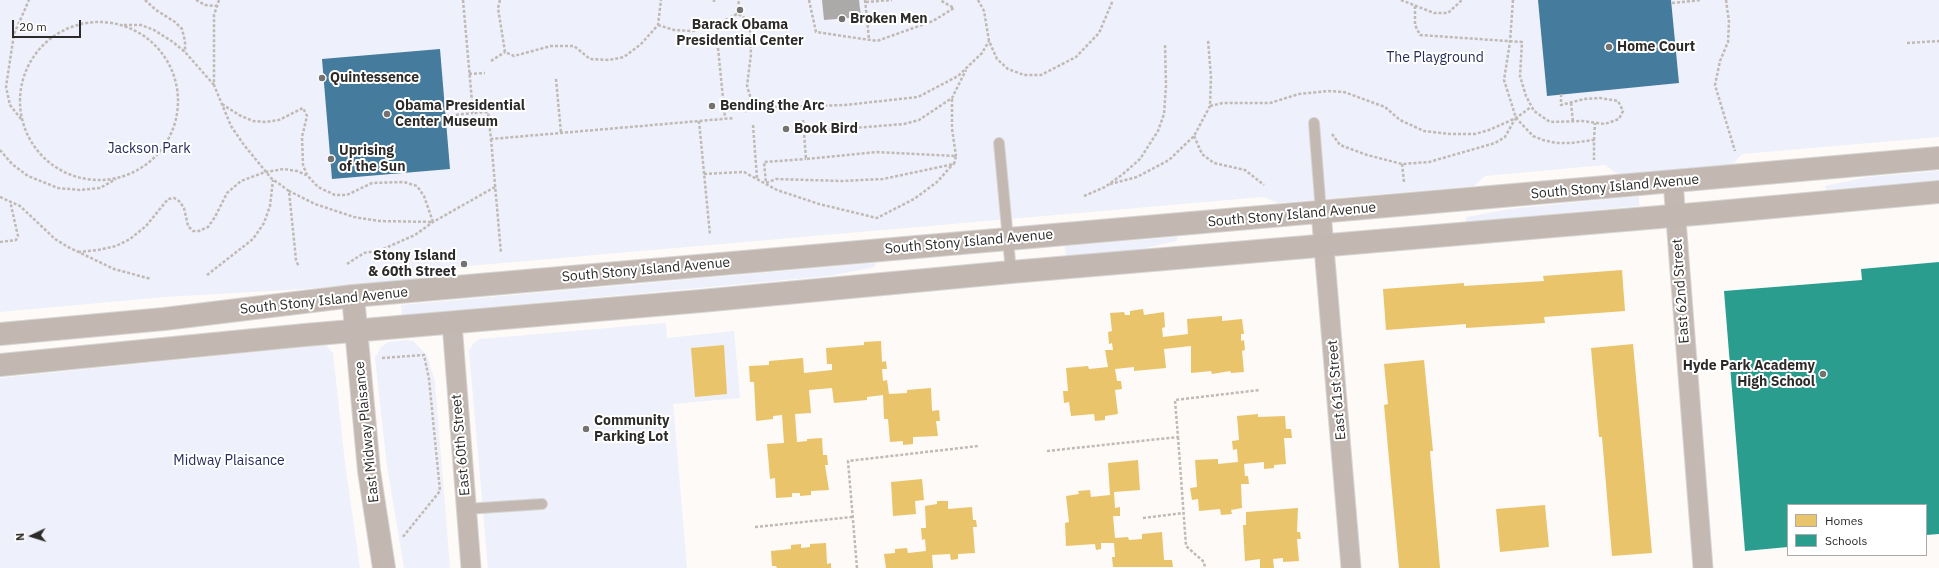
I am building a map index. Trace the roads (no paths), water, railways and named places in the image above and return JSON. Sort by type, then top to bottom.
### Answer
[{"type":"main road","name":"South Stony Island Avenue","points":[[0,334],[164,319],[353,296],[1939,158]]},
{"type":"main road","points":[[0,365],[356,331],[1011,272],[1676,216],[1939,192]]},
{"type":"main road","name":"East Midway Plaisance","points":[[353,296],[369,471],[384,568]]},
{"type":"street","name":"East 62nd Street","points":[[1673,181],[1703,568]]},
{"type":"street","name":"East 61st Street","points":[[1321,212],[1351,568]]},
{"type":"street","name":"East 60th Street","points":[[452,323],[471,568]]},
{"type":"lane","points":[[1314,123],[1321,212]]},
{"type":"lane","points":[[999,143],[1011,272]]},
{"type":"lane","points":[[466,509],[542,504]]},
{"type":"place","name":"Barack Obama Presidential Center","points":[[740,10]]},
{"type":"place","name":"Broken Men","points":[[842,19]]},
{"type":"place","name":"Home Court","points":[[1609,47]]},
{"type":"place","name":"Quintessence","points":[[322,78]]},
{"type":"place","name":"Bending the Arc","points":[[712,106]]},
{"type":"place","name":"Obama Presidential Center Museum","points":[[387,114]]},
{"type":"place","name":"Book Bird","points":[[786,129]]},
{"type":"place","name":"Uprising of the Sun","points":[[331,159]]},
{"type":"place","name":"Stony Island & 60th Street","points":[[464,264]]},
{"type":"place","name":"Hyde Park Academy High School","points":[[1823,374]]},
{"type":"place","name":"Community Parking Lot","points":[[586,429]]},
{"type":"park label","name":"The Playground","points":[[1435,58]]},
{"type":"park label","name":"Jackson Park","points":[[149,149]]},
{"type":"park label","name":"Midway Plaisance","points":[[229,461]]}]
